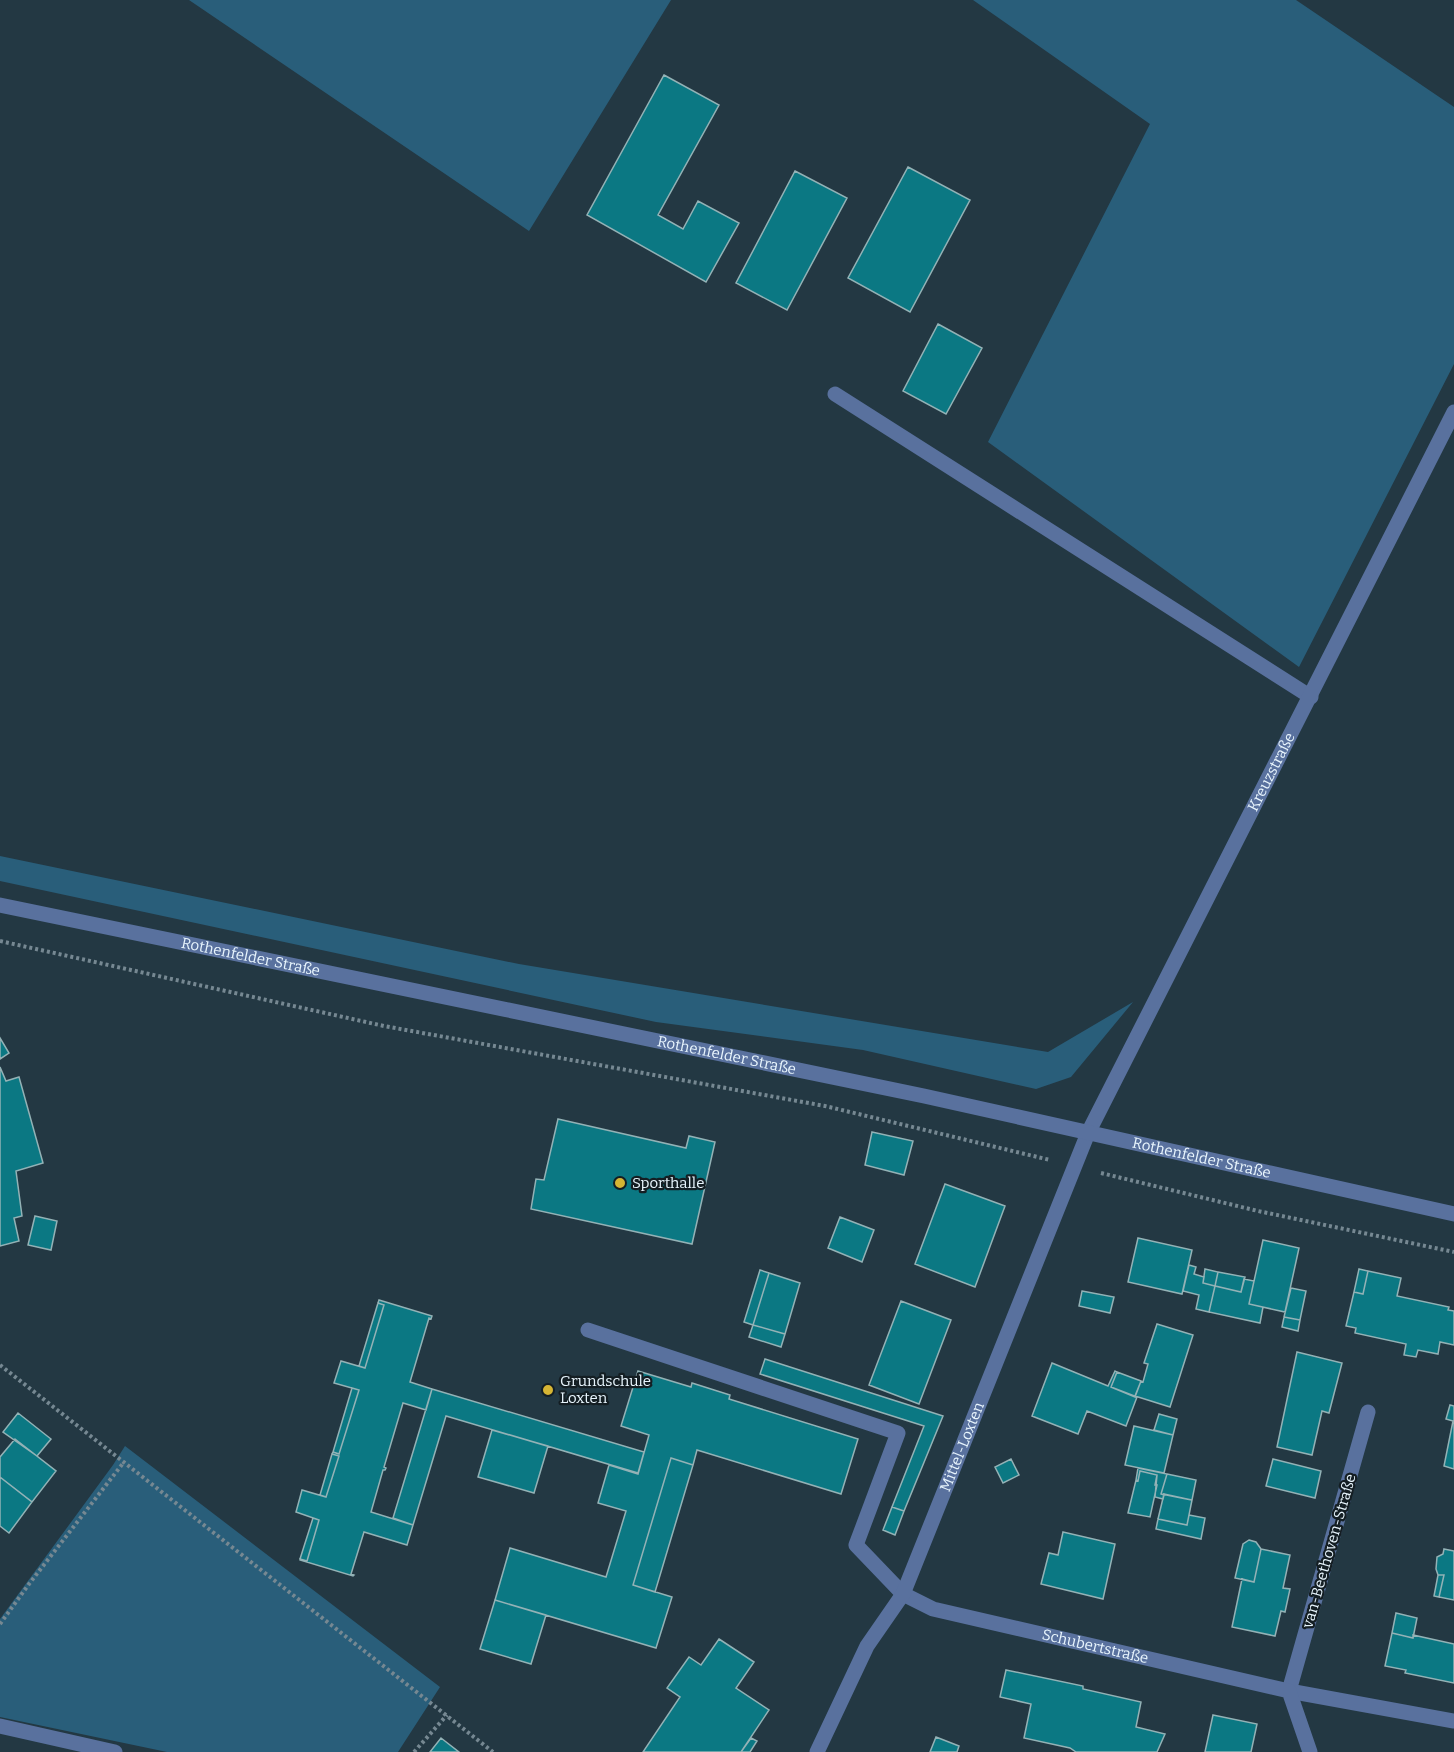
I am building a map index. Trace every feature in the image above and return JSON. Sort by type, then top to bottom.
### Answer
[{"type":"street","points":[[835,394],[1311,697]]},
{"type":"street","name":"Kreuzstraße","points":[[1088,1133],[1454,412]]},
{"type":"street","name":"Rothenfelder Straße","points":[[0,905],[924,1096],[1454,1214]]},
{"type":"street","name":"Mittel-Loxten","points":[[817,1752],[867,1646],[903,1594],[1088,1133]]},
{"type":"street","name":"Schubertstraße","points":[[588,1330],[898,1432],[856,1545],[903,1594],[933,1609],[1289,1691],[1454,1720]]},
{"type":"street","name":"van-Beethoven-Straße","points":[[1289,1691],[1368,1412]]},
{"type":"street","points":[[1289,1691],[1310,1752]]},
{"type":"street","points":[[0,1726],[115,1752]]},
{"type":"path","points":[[0,941],[384,1026],[825,1106],[1258,1211],[1454,1252]]},
{"type":"path","points":[[0,1365],[493,1752]]},
{"type":"path","points":[[0,1624],[124,1462]]},
{"type":"path","points":[[414,1752],[447,1714]]},
{"type":"shaded area","points":[[189,0],[671,0],[529,231]]},
{"type":"shaded area","points":[[973,0],[1296,0],[1454,107],[1454,364],[1299,667],[988,442],[1150,124]]},
{"type":"shaded area","points":[[0,856],[519,964],[1048,1052],[1133,1002],[1071,1077],[1036,1089],[863,1050],[656,1022],[0,881]]},
{"type":"shaded area","points":[[125,1446],[440,1687],[398,1752],[167,1752],[0,1717],[0,1619]]},
{"type":"building","points":[[664,75],[719,105],[658,215],[683,229],[698,201],[739,223],[706,282],[587,215]]},
{"type":"building","points":[[908,167],[970,200],[910,312],[848,278]]},
{"type":"building","points":[[795,171],[847,198],[787,310],[736,283]]},
{"type":"building","points":[[938,324],[982,348],[946,414],[903,391]]},
{"type":"building","points":[[0,1038],[9,1053],[0,1059]]},
{"type":"building","points":[[0,1067],[6,1081],[19,1077],[43,1163],[16,1171],[22,1216],[14,1218],[19,1241],[0,1246]]},
{"type":"building","name":"Sporthalle","points":[[558,1119],[686,1148],[689,1136],[715,1142],[692,1244],[531,1209],[536,1179],[544,1180]]},
{"type":"building","points":[[872,1132],[913,1141],[904,1175],[865,1165]]},
{"type":"building","points":[[945,1184],[1005,1206],[975,1287],[915,1264]]},
{"type":"building","points":[[35,1216],[57,1221],[51,1250],[28,1245]]},
{"type":"building","points":[[840,1217],[874,1230],[862,1262],[828,1248]]},
{"type":"building","points":[[1138,1238],[1192,1250],[1182,1294],[1128,1282]]},
{"type":"building","points":[[1263,1240],[1299,1248],[1285,1312],[1249,1304]]},
{"type":"building","points":[[1189,1265],[1196,1267],[1194,1274],[1204,1277],[1203,1283],[1215,1286],[1209,1312],[1196,1309],[1199,1295],[1183,1291]]},
{"type":"building","points":[[1205,1269],[1218,1272],[1215,1286],[1203,1283]]},
{"type":"building","points":[[1359,1269],[1368,1271],[1363,1294],[1354,1292]]},
{"type":"building","points":[[760,1270],[769,1273],[753,1325],[744,1322]]},
{"type":"building","points":[[1368,1271],[1401,1278],[1397,1296],[1449,1307],[1448,1310],[1454,1311],[1454,1345],[1440,1342],[1438,1354],[1418,1350],[1416,1357],[1404,1355],[1406,1344],[1355,1333],[1356,1328],[1346,1326],[1354,1292],[1363,1294]]},
{"type":"building","points":[[1218,1272],[1245,1277],[1241,1292],[1215,1286]]},
{"type":"building","points":[[769,1273],[800,1283],[785,1334],[753,1325]]},
{"type":"building","points":[[1244,1279],[1254,1281],[1249,1304],[1263,1307],[1260,1323],[1209,1312],[1215,1286],[1241,1292]]},
{"type":"building","points":[[1291,1288],[1306,1291],[1300,1320],[1284,1317]]},
{"type":"building","points":[[1082,1291],[1114,1297],[1110,1313],[1079,1306]]},
{"type":"building","points":[[379,1300],[432,1316],[431,1319],[429,1318],[410,1382],[432,1389],[426,1410],[403,1403],[384,1467],[386,1468],[383,1470],[371,1512],[413,1525],[407,1545],[364,1532],[351,1574],[353,1576],[300,1560],[307,1561],[319,1520],[296,1512],[302,1490],[326,1497],[339,1456],[332,1454],[333,1452],[339,1454],[359,1390],[334,1383],[341,1361],[365,1368],[384,1305],[378,1303]]},
{"type":"building","points":[[901,1301],[951,1320],[919,1404],[869,1385]]},
{"type":"building","points":[[378,1303],[384,1305],[365,1368],[359,1366]]},
{"type":"building","points":[[1284,1317],[1300,1320],[1298,1331],[1282,1327]]},
{"type":"building","points":[[1157,1324],[1193,1335],[1170,1407],[1135,1396],[1141,1381],[1143,1382],[1148,1364],[1144,1363]]},
{"type":"building","points":[[753,1325],[785,1334],[781,1347],[749,1337]]},
{"type":"building","points":[[1297,1352],[1342,1363],[1329,1413],[1322,1411],[1312,1455],[1277,1447]]},
{"type":"building","points":[[765,1359],[943,1416],[904,1511],[892,1507],[924,1426],[760,1374]]},
{"type":"building","points":[[1052,1363],[1108,1386],[1115,1371],[1117,1372],[1111,1387],[1137,1397],[1126,1426],[1087,1411],[1078,1434],[1032,1416]]},
{"type":"building","points":[[638,1371],[691,1387],[692,1383],[730,1395],[729,1399],[858,1439],[841,1494],[697,1450],[693,1465],[671,1458],[633,1585],[672,1597],[656,1648],[495,1600],[510,1548],[606,1577],[626,1511],[598,1503],[609,1465],[638,1474],[649,1435],[621,1426]]},
{"type":"building","points":[[1117,1372],[1141,1381],[1135,1397],[1111,1387]]},
{"type":"building","points":[[352,1388],[359,1390],[339,1454],[333,1452]]},
{"type":"building","points":[[432,1389],[644,1452],[638,1473],[446,1416],[413,1525],[393,1518]]},
{"type":"building","points":[[1450,1405],[1454,1406],[1454,1469],[1444,1466],[1453,1421],[1446,1419]]},
{"type":"building","points":[[18,1413],[51,1439],[37,1456],[3,1432]]},
{"type":"building","points":[[1159,1414],[1177,1419],[1173,1435],[1154,1430]]},
{"type":"building","points":[[1134,1426],[1173,1435],[1164,1473],[1125,1465]]},
{"type":"building","points":[[492,1430],[548,1446],[534,1493],[478,1477]]},
{"type":"building","points":[[15,1439],[56,1471],[32,1502],[0,1477],[0,1457]]},
{"type":"building","points":[[332,1454],[339,1456],[326,1497],[320,1495]]},
{"type":"building","points":[[671,1458],[693,1465],[655,1592],[633,1585]]},
{"type":"building","points":[[1011,1459],[1019,1475],[1003,1483],[995,1467]]},
{"type":"building","points":[[1273,1459],[1321,1471],[1315,1498],[1266,1486]]},
{"type":"building","points":[[1138,1468],[1167,1474],[1161,1494],[1164,1495],[1163,1499],[1155,1497],[1157,1475],[1140,1471],[1138,1481],[1136,1480]]},
{"type":"building","points":[[1140,1471],[1157,1475],[1150,1517],[1128,1513]]},
{"type":"building","points":[[1167,1474],[1196,1480],[1192,1500],[1161,1494]]},
{"type":"building","points":[[0,1477],[32,1502],[9,1533],[0,1526]]},
{"type":"building","points":[[1164,1494],[1192,1500],[1187,1525],[1158,1519]]},
{"type":"building","points":[[892,1507],[904,1511],[895,1535],[883,1530]]},
{"type":"building","points":[[1189,1515],[1205,1518],[1201,1539],[1156,1529],[1158,1519],[1187,1525]]},
{"type":"building","points":[[313,1518],[319,1520],[307,1561],[300,1559]]},
{"type":"building","points":[[1063,1532],[1115,1544],[1103,1599],[1041,1584],[1049,1553],[1058,1555]]},
{"type":"building","points":[[1249,1540],[1256,1542],[1261,1549],[1254,1582],[1235,1578],[1243,1544]]},
{"type":"building","points":[[1261,1549],[1290,1555],[1283,1588],[1290,1589],[1285,1612],[1281,1611],[1275,1636],[1232,1627],[1242,1579],[1254,1582]]},
{"type":"building","points":[[1444,1549],[1454,1551],[1454,1600],[1439,1597],[1444,1575],[1438,1575],[1437,1557],[1443,1554]]},
{"type":"building","points":[[1438,1575],[1444,1575],[1439,1597],[1434,1596]]},
{"type":"building","points":[[495,1600],[546,1615],[531,1664],[480,1649]]},
{"type":"building","points":[[1396,1613],[1417,1618],[1413,1638],[1392,1633]]},
{"type":"building","points":[[1392,1633],[1454,1644],[1454,1683],[1405,1673],[1406,1670],[1385,1666]]},
{"type":"building","points":[[719,1639],[754,1662],[736,1688],[769,1710],[741,1752],[643,1752],[680,1697],[667,1688],[689,1657],[701,1665]]},
{"type":"building","points":[[1006,1670],[1083,1686],[1083,1689],[1141,1702],[1136,1727],[1165,1734],[1157,1752],[1076,1752],[1070,1748],[1024,1738],[1031,1704],[1000,1697]]},
{"type":"building","points":[[1213,1715],[1257,1724],[1251,1752],[1205,1752]]},
{"type":"building","points":[[936,1737],[959,1746],[957,1752],[930,1752]]},
{"type":"building","points":[[441,1738],[459,1752],[430,1752]]},
{"type":"building","points":[[751,1738],[757,1741],[750,1752],[741,1752]]},
{"type":"place","name":"Sporthalle","points":[[620,1183]]},
{"type":"place","name":"Grundschule Loxten","points":[[548,1390]]}]
